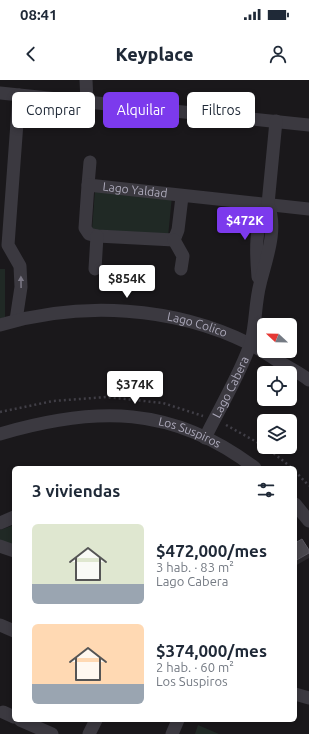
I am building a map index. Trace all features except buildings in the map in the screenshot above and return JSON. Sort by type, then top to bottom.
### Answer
[{"type":"street","points":[[86,80],[86,92]]},
{"type":"street","points":[[0,93],[12,94]]},
{"type":"street","points":[[95,103],[309,125]]},
{"type":"street","name":"Lago Cabera","points":[[205,438],[250,344],[255,327],[259,287],[268,255],[272,231],[272,216],[268,204],[276,121]]},
{"type":"street","points":[[16,320],[21,287],[20,266],[4,248],[17,128]]},
{"type":"street","name":"Lago Yaldad","points":[[90,162],[85,228],[90,234],[97,236]]},
{"type":"street","name":"Lago Yaldad","points":[[88,185],[182,197],[309,209]]},
{"type":"street","name":"Lago Yaldad","points":[[174,240],[178,230],[182,197]]},
{"type":"street","points":[[95,269],[97,236],[174,240],[183,256],[181,269]]},
{"type":"street","name":"Lago Colico","points":[[0,325],[16,320],[81,311],[121,311],[144,313],[190,322],[250,344],[309,380]]},
{"type":"street","name":"Los Suspiros","points":[[0,434],[68,418],[102,415],[142,418],[163,423],[205,438],[224,447],[252,466]]},
{"type":"street","points":[[297,506],[309,521]]},
{"type":"street","points":[[0,523],[12,518]]},
{"type":"street","points":[[0,546],[12,550]]},
{"type":"street","points":[[0,625],[12,630]]},
{"type":"street","points":[[297,695],[309,698]]},
{"type":"street","points":[[89,734],[95,722]]},
{"type":"street","points":[[172,734],[177,722]]},
{"type":"street","points":[[25,726],[52,734]]},
{"type":"path","points":[[275,454],[290,466]]},
{"type":"path","points":[[297,473],[309,486]]},
{"type":"shaded area","points":[[95,190],[172,196],[168,237],[92,230]]},
{"type":"shaded area","points":[[0,269],[5,269],[5,317],[0,319]]},
{"type":"shaded area","points":[[12,526],[12,545],[0,540],[0,530]]},
{"type":"shaded area","points":[[198,725],[219,734],[195,734]]}]
